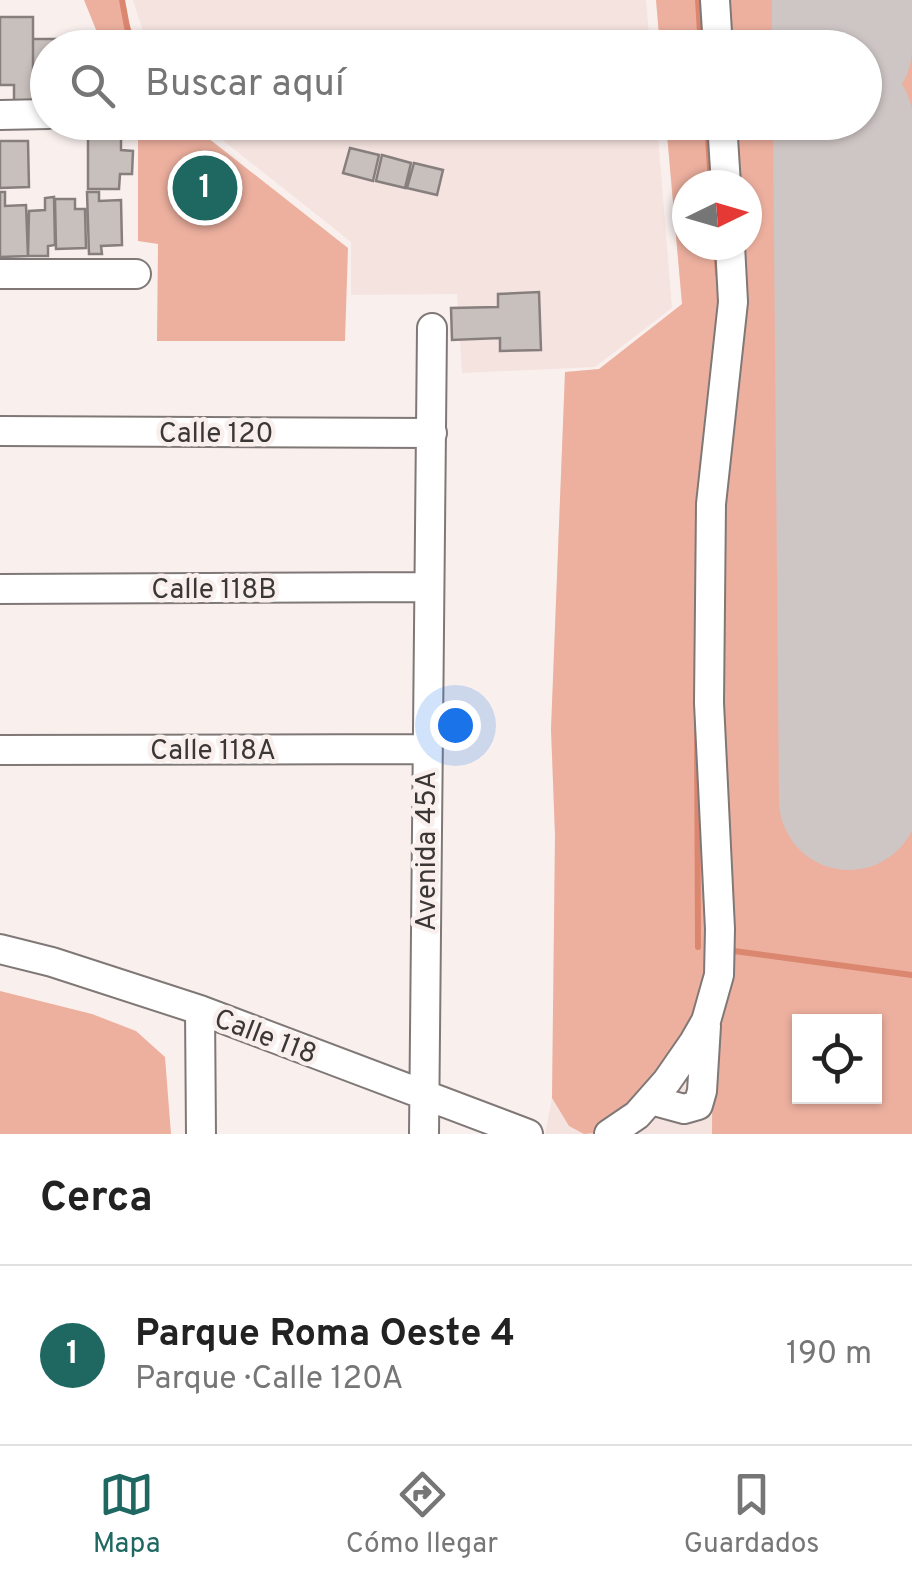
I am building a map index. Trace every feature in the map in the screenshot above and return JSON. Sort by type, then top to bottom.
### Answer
[{"type":"street","points":[[715,0],[717,30]]},
{"type":"street","points":[[0,115],[30,114]]},
{"type":"street","points":[[723,140],[725,170]]},
{"type":"street","points":[[650,1100],[684,1109],[698,1105],[706,1021],[719,975],[710,702],[711,504],[733,302],[731,260]]},
{"type":"street","points":[[0,274],[136,274]]},
{"type":"street","name":"Avenida 45A","points":[[424,1134],[432,328]]},
{"type":"street","name":"Calle 120","points":[[0,432],[432,433]]},
{"type":"street","name":"Calle 118B","points":[[0,589],[429,586]]},
{"type":"street","name":"Calle 118A","points":[[0,750],[426,748]]},
{"type":"street","name":"Calle 118","points":[[0,949],[200,1010],[528,1134]]},
{"type":"street","points":[[200,1010],[201,1134]]},
{"type":"street","points":[[608,1134],[637,1115],[667,1081],[706,1021]]},
{"type":"shaded area","points":[[84,0],[119,0],[132,30],[96,30]]},
{"type":"shaded area","points":[[133,0],[646,0],[649,30],[143,30]]},
{"type":"shaded area","points":[[656,0],[912,0],[912,1134],[545,1134],[552,1098],[555,835],[551,729],[565,372],[599,369],[682,304],[678,260],[762,260],[762,170],[672,170],[672,191],[668,140],[882,140],[882,30],[659,30]]},
{"type":"shaded area","points":[[656,0],[710,0],[712,30],[659,30]]},
{"type":"shaded area","points":[[720,0],[796,0],[796,30],[722,30]]},
{"type":"shaded area","points":[[884,0],[912,0],[912,764],[900,765],[890,761]]},
{"type":"shaded area","points":[[138,140],[211,140],[348,248],[345,341],[157,341],[158,244],[138,241]]},
{"type":"shaded area","points":[[222,140],[658,140],[672,308],[595,367],[462,373],[457,294],[351,295],[351,242]]},
{"type":"shaded area","points":[[668,140],[718,140],[720,170],[672,170],[672,191]]},
{"type":"shaded area","points":[[729,140],[797,140],[801,810],[873,809],[912,798],[912,1134],[712,1134],[715,702],[734,260],[762,260],[762,170],[730,170]]},
{"type":"shaded area","points":[[678,260],[725,260],[716,949],[700,1018],[658,1082],[604,1132],[584,1134],[569,1126],[552,1098],[555,835],[551,729],[565,372],[599,369],[682,304]]},
{"type":"shaded area","points":[[0,991],[92,1014],[136,1031],[165,1057],[171,1134],[0,1134]]},
{"type":"building","points":[[0,17],[33,17],[30,103],[14,102],[14,85],[0,85]]},
{"type":"building","points":[[88,140],[121,140],[121,150],[133,151],[132,174],[120,174],[119,189],[88,189]]},
{"type":"building","points":[[0,141],[28,141],[29,187],[0,188]]},
{"type":"building","points":[[350,148],[379,155],[373,181],[343,173]]},
{"type":"building","points":[[382,155],[411,163],[405,188],[376,181]]},
{"type":"building","points":[[414,163],[443,170],[437,195],[407,188]]},
{"type":"building","points":[[0,192],[5,192],[5,206],[26,205],[28,256],[0,257]]},
{"type":"building","points":[[87,192],[99,192],[99,201],[121,200],[122,245],[101,246],[102,254],[89,254]]},
{"type":"building","points":[[54,197],[55,245],[48,246],[48,256],[28,256],[29,211],[45,210],[45,198]]},
{"type":"building","points":[[55,199],[75,199],[75,209],[85,209],[86,248],[56,249]]},
{"type":"building","points":[[539,292],[541,350],[500,351],[500,338],[452,340],[451,308],[498,307],[498,294]]},
{"type":"waterway","points":[[122,0],[128,30]]},
{"type":"waterway","points":[[698,0],[700,30]]},
{"type":"waterway","points":[[708,140],[710,170]]},
{"type":"waterway","points":[[717,260],[718,274]]},
{"type":"waterway","points":[[697,715],[698,947]]},
{"type":"waterway","points":[[734,951],[912,975]]},
{"type":"taxiway","points":[[848,730],[870,768],[887,777],[912,780]]},
{"type":"runway","points":[[842,0],[842,30]]},
{"type":"runway","points":[[843,140],[849,800]]},
{"type":"place","name":"Parque Roma Oeste 4","points":[[205,188]]}]
